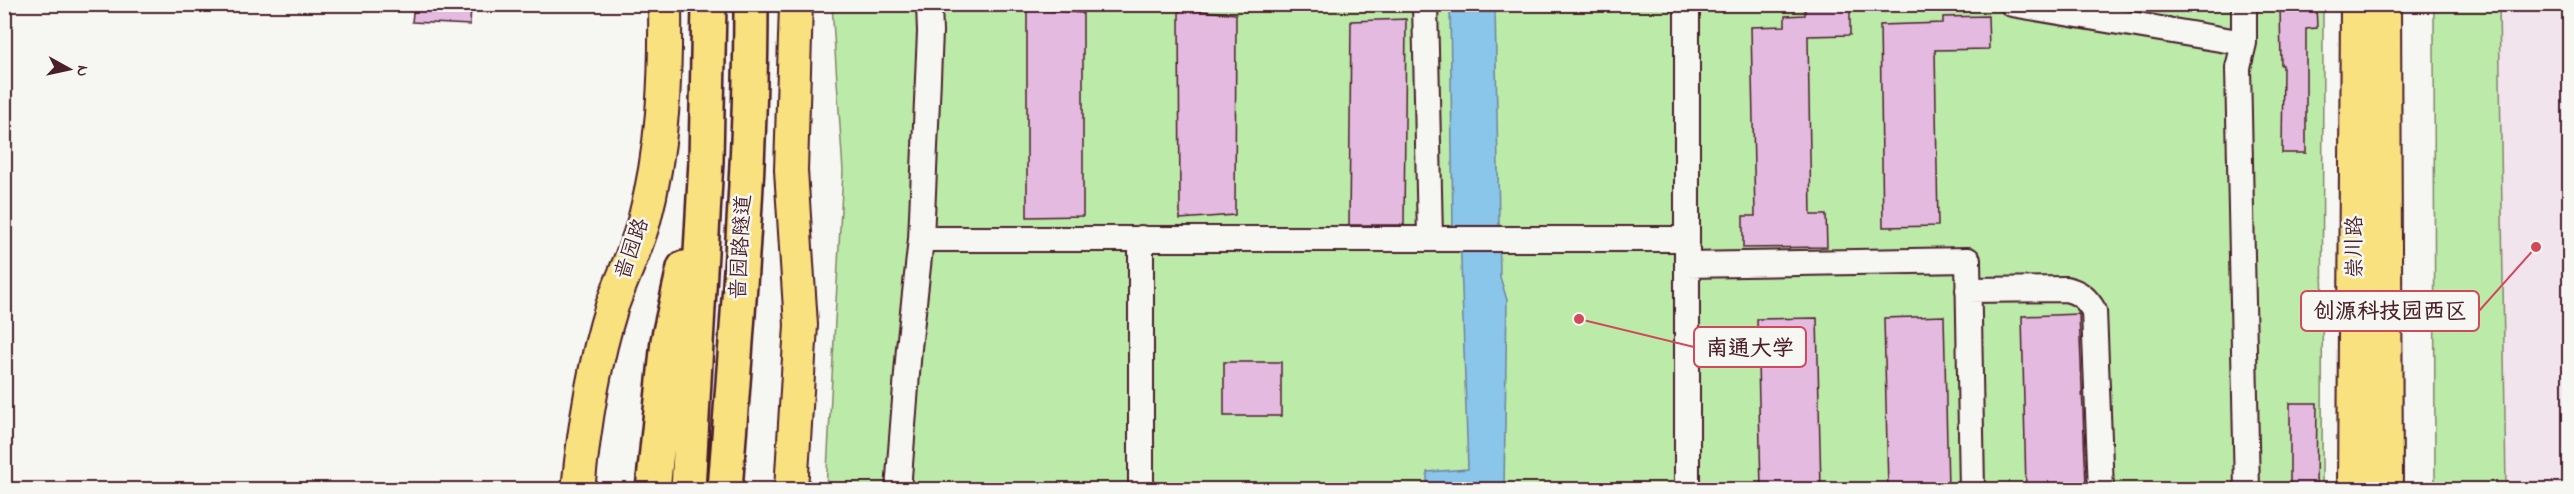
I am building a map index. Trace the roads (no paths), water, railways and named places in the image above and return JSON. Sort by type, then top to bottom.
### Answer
[{"type":"highway","name":"啬园路隧道","points":[[688,489],[706,161],[709,4]]},
{"type":"highway","name":"啬园路隧道","points":[[725,489],[739,302],[749,116],[751,4]]},
{"type":"highway","points":[[746,489],[754,328],[749,116]]},
{"type":"highway","points":[[653,489],[668,341],[706,161]]},
{"type":"main road","name":"啬园路","points":[[578,489],[586,414],[612,308],[644,223],[658,154],[666,65],[665,4]]},
{"type":"main road","points":[[791,489],[801,325],[791,170],[795,4]]},
{"type":"main road","name":"崇川路","points":[[2354,489],[2357,4]]},
{"type":"main road","name":"崇川路","points":[[2384,4],[2386,489]]},
{"type":"street","points":[[898,489],[909,348],[921,239],[930,43],[929,4]]},
{"type":"street","points":[[1425,4],[1430,238]]},
{"type":"street","points":[[1687,4],[1687,489]]},
{"type":"street","points":[[2012,4],[2244,43]]},
{"type":"street","points":[[2244,4],[2244,43],[2238,68],[2247,489]]},
{"type":"street","points":[[1140,238],[1141,489]]},
{"type":"street","points":[[921,239],[1686,239]]},
{"type":"street","points":[[1687,265],[1968,260],[1972,489]]},
{"type":"street","points":[[1968,290],[2066,289],[2076,291],[2088,301],[2094,311],[2101,489]]},
{"type":"water","points":[[1450,5],[1495,5],[1500,277],[1507,300],[1504,489],[1427,490],[1427,472],[1468,469],[1460,231],[1453,231]]},
{"type":"place","name":"创源科技园西区","points":[[2536,247]]},
{"type":"place","name":"南通大学","points":[[1579,319]]}]
